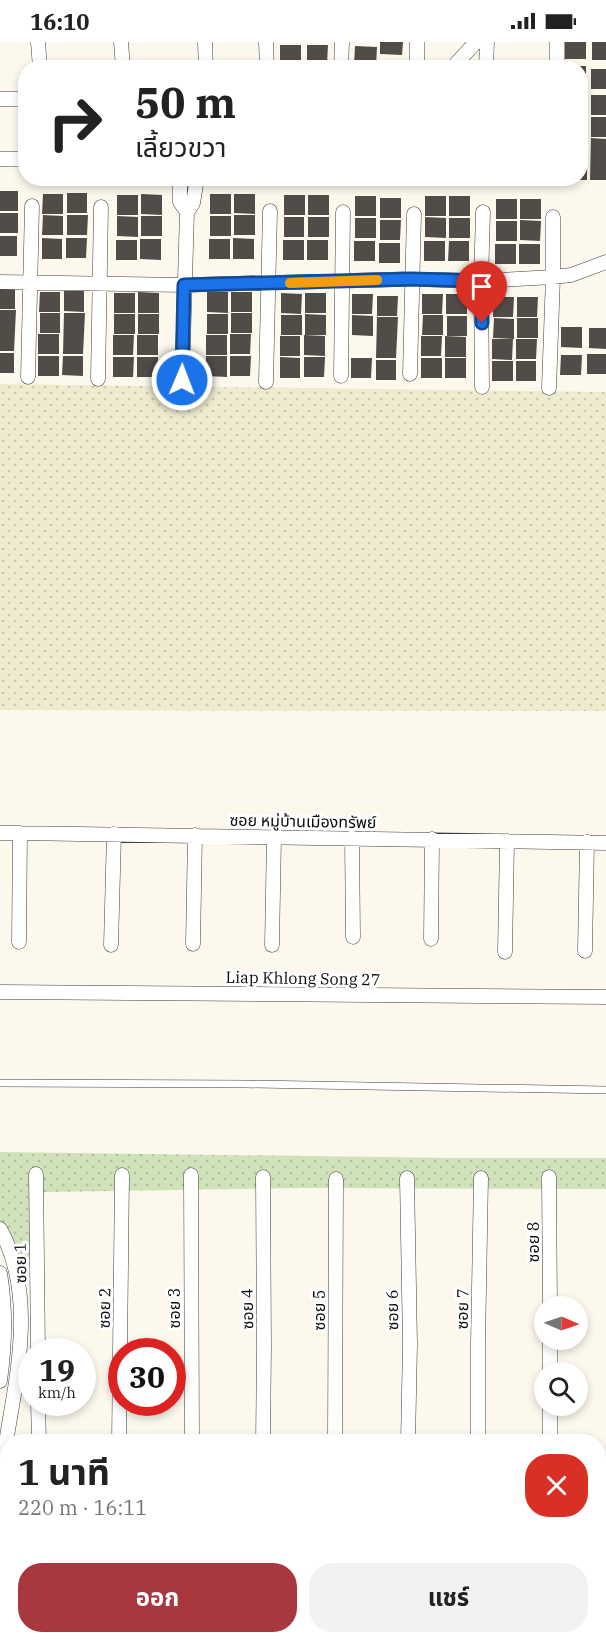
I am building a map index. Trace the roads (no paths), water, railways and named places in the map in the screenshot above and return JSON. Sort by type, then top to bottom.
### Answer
[{"type":"street","points":[[38,42],[39,60]]},
{"type":"street","points":[[121,42],[122,60]]},
{"type":"street","points":[[205,42],[206,60]]},
{"type":"street","points":[[266,42],[267,60]]},
{"type":"street","points":[[341,60],[342,42]]},
{"type":"street","points":[[417,42],[417,60]]},
{"type":"street","points":[[459,60],[476,42]]},
{"type":"street","points":[[486,60],[487,42]]},
{"type":"street","points":[[556,60],[557,42]]},
{"type":"street","points":[[0,99],[18,99]]},
{"type":"street","points":[[0,159],[18,159]]},
{"type":"street","points":[[180,186],[180,202],[186,212],[182,380]]},
{"type":"street","points":[[186,212],[193,203],[196,186]]},
{"type":"street","points":[[28,377],[32,206]]},
{"type":"street","points":[[98,379],[101,207]]},
{"type":"street","points":[[266,382],[270,211]]},
{"type":"street","points":[[341,376],[344,212]]},
{"type":"street","points":[[482,387],[483,212]]},
{"type":"street","points":[[410,374],[414,214]]},
{"type":"street","points":[[549,388],[554,277],[553,217]]},
{"type":"street","points":[[0,282],[184,285],[411,279],[481,281],[554,277],[571,274],[606,262]]},
{"type":"street","points":[[19,942],[20,833]]},
{"type":"street","name":"ซอย หมู่บ้านเมืองทรัพย์","points":[[0,834],[195,835],[606,843]]},
{"type":"street","points":[[111,945],[114,834]]},
{"type":"street","points":[[193,944],[195,835]]},
{"type":"street","points":[[272,945],[274,837]]},
{"type":"street","points":[[352,838],[353,937]]},
{"type":"street","points":[[431,939],[432,839]]},
{"type":"street","points":[[505,952],[507,841]]},
{"type":"street","points":[[585,951],[587,842]]},
{"type":"street","name":"Liap Khlong Song 27","points":[[0,992],[606,997]]},
{"type":"street","name":"ซอย 1","points":[[36,1174],[38,1338]]},
{"type":"street","name":"ซอย 2","points":[[119,1434],[122,1175]]},
{"type":"street","name":"ซอย 3","points":[[191,1175],[192,1434]]},
{"type":"street","name":"ซอย 4","points":[[262,1177],[263,1434]]},
{"type":"street","name":"ซอย 8","points":[[549,1177],[550,1296]]},
{"type":"street","name":"ซอย 6","points":[[407,1178],[410,1344],[408,1434]]},
{"type":"street","name":"ซอย 7","points":[[478,1434],[481,1178]]},
{"type":"street","name":"ซอย 5","points":[[334,1434],[336,1179]]},
{"type":"street","points":[[1,1233],[12,1257],[19,1287],[20,1338]]},
{"type":"street","points":[[0,1273],[4,1299],[5,1333],[0,1381]]},
{"type":"street","points":[[3,1357],[18,1354]]},
{"type":"street","points":[[8,1434],[18,1367]]},
{"type":"street","points":[[38,1416],[39,1434]]},
{"type":"street","points":[[550,1416],[550,1434]]},
{"type":"lane","points":[[0,1083],[259,1084],[606,1090]]}]
